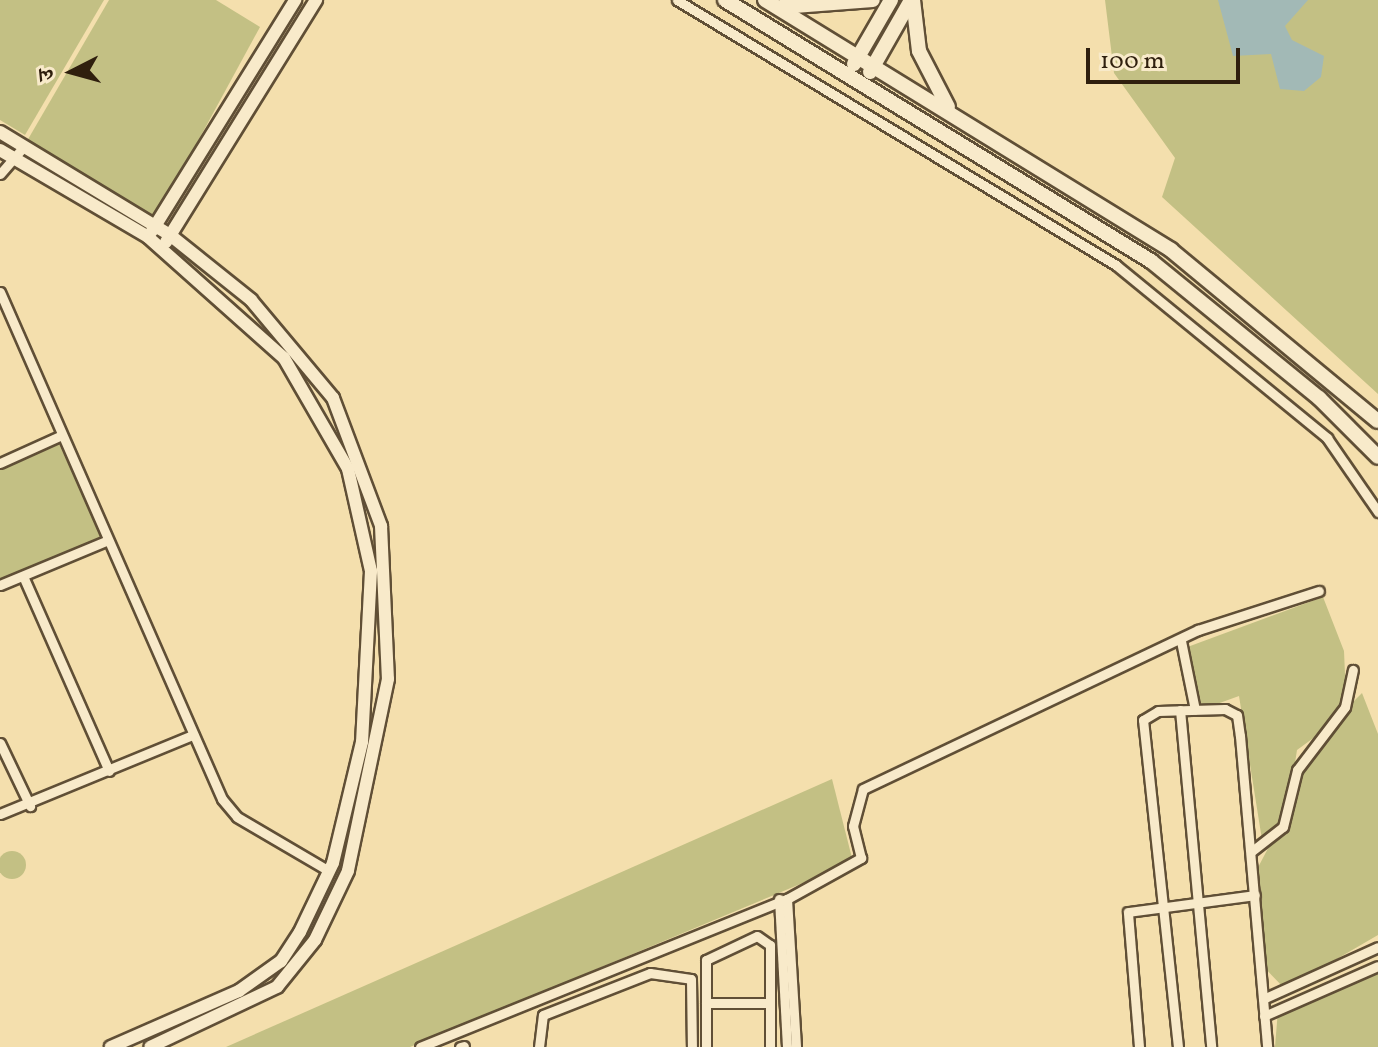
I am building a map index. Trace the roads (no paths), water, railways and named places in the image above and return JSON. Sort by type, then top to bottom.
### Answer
[{"type":"main road","points":[[725,0],[1106,230],[1238,328],[1378,457]]},
{"type":"main road","points":[[771,4],[873,0]]},
{"type":"main road","points":[[848,74],[891,0]]},
{"type":"main road","points":[[863,83],[912,0]]},
{"type":"main road","points":[[912,0],[927,75],[952,112]]},
{"type":"main road","points":[[771,4],[952,112],[1144,233],[1252,310],[1378,421]]},
{"type":"street","points":[[148,237],[295,0]]},
{"type":"street","points":[[162,248],[316,0]]},
{"type":"street","points":[[677,0],[1086,244],[1116,265],[1327,438],[1378,512]]},
{"type":"street","points":[[0,132],[170,235],[299,351],[333,398],[363,464],[381,526],[390,618],[380,744],[355,846],[315,940],[277,987],[150,1047]]},
{"type":"street","points":[[0,174],[24,146]]},
{"type":"street","points":[[0,150],[148,237],[284,358],[348,469],[364,529],[373,619],[362,742],[339,842],[300,932],[265,975],[111,1047]]},
{"type":"street","points":[[1,298],[228,808],[329,871]]},
{"type":"street","points":[[0,462],[62,435]]},
{"type":"street","points":[[0,585],[108,540]]},
{"type":"street","points":[[23,576],[109,771]]},
{"type":"street","points":[[420,1047],[783,899],[861,858],[853,826],[863,789],[1181,641],[1319,591]]},
{"type":"street","points":[[1181,641],[1195,710]]},
{"type":"street","points":[[1252,851],[1283,827],[1297,770],[1345,707],[1353,670]]},
{"type":"street","points":[[1180,710],[1211,1047]]},
{"type":"street","points":[[1178,1047],[1165,907],[1142,732],[1147,714],[1180,710],[1237,715],[1252,851],[1267,1047]]},
{"type":"street","points":[[0,814],[30,806],[193,735]]},
{"type":"street","points":[[0,743],[4,762],[30,806]]},
{"type":"street","points":[[339,842],[355,846]]},
{"type":"street","points":[[1139,1047],[1127,916],[1165,907],[1255,895]]},
{"type":"street","points":[[783,899],[787,1047]]},
{"type":"street","points":[[783,899],[796,1047]]},
{"type":"street","points":[[706,1047],[708,956],[757,936],[770,945],[770,1047]]},
{"type":"street","points":[[1263,999],[1378,947]]},
{"type":"street","points":[[1264,1016],[1378,966]]},
{"type":"street","points":[[539,1047],[543,1015],[650,973],[691,979],[692,1047]]},
{"type":"street","points":[[706,1003],[770,1003]]},
{"type":"water","points":[[1218,0],[1308,0],[1285,26],[1292,40],[1324,56],[1321,77],[1304,91],[1280,89],[1271,54],[1233,56]]}]
